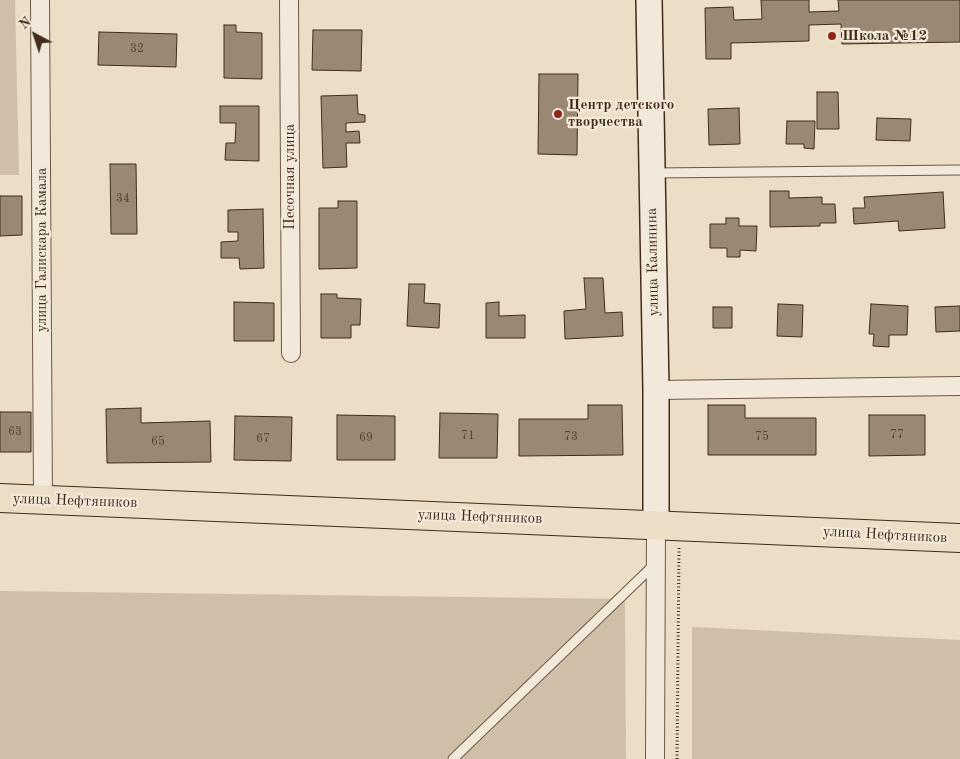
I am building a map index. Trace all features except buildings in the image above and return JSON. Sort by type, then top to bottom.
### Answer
[{"type":"main road","name":"улица Калинина","points":[[649,0],[656,390],[656,524]]},
{"type":"main road","name":"улица Нефтяников","points":[[0,498],[960,538]]},
{"type":"street","name":"улица Галискара Камала","points":[[40,0],[43,499]]},
{"type":"street","name":"Песочная улица","points":[[288,0],[291,353]]},
{"type":"street","points":[[656,390],[960,386]]},
{"type":"street","points":[[655,759],[656,524]]},
{"type":"lane","points":[[651,173],[960,170]]},
{"type":"lane","points":[[453,759],[656,563]]},
{"type":"shaded area","points":[[0,0],[15,0],[19,175],[0,175]]},
{"type":"shaded area","points":[[0,591],[625,599],[626,759],[0,759]]},
{"type":"shaded area","points":[[692,627],[960,640],[960,759],[692,759]]},
{"type":"place","name":"Школа №12","points":[[832,36]]},
{"type":"place","name":"Центр детского творчества","points":[[558,114]]}]
